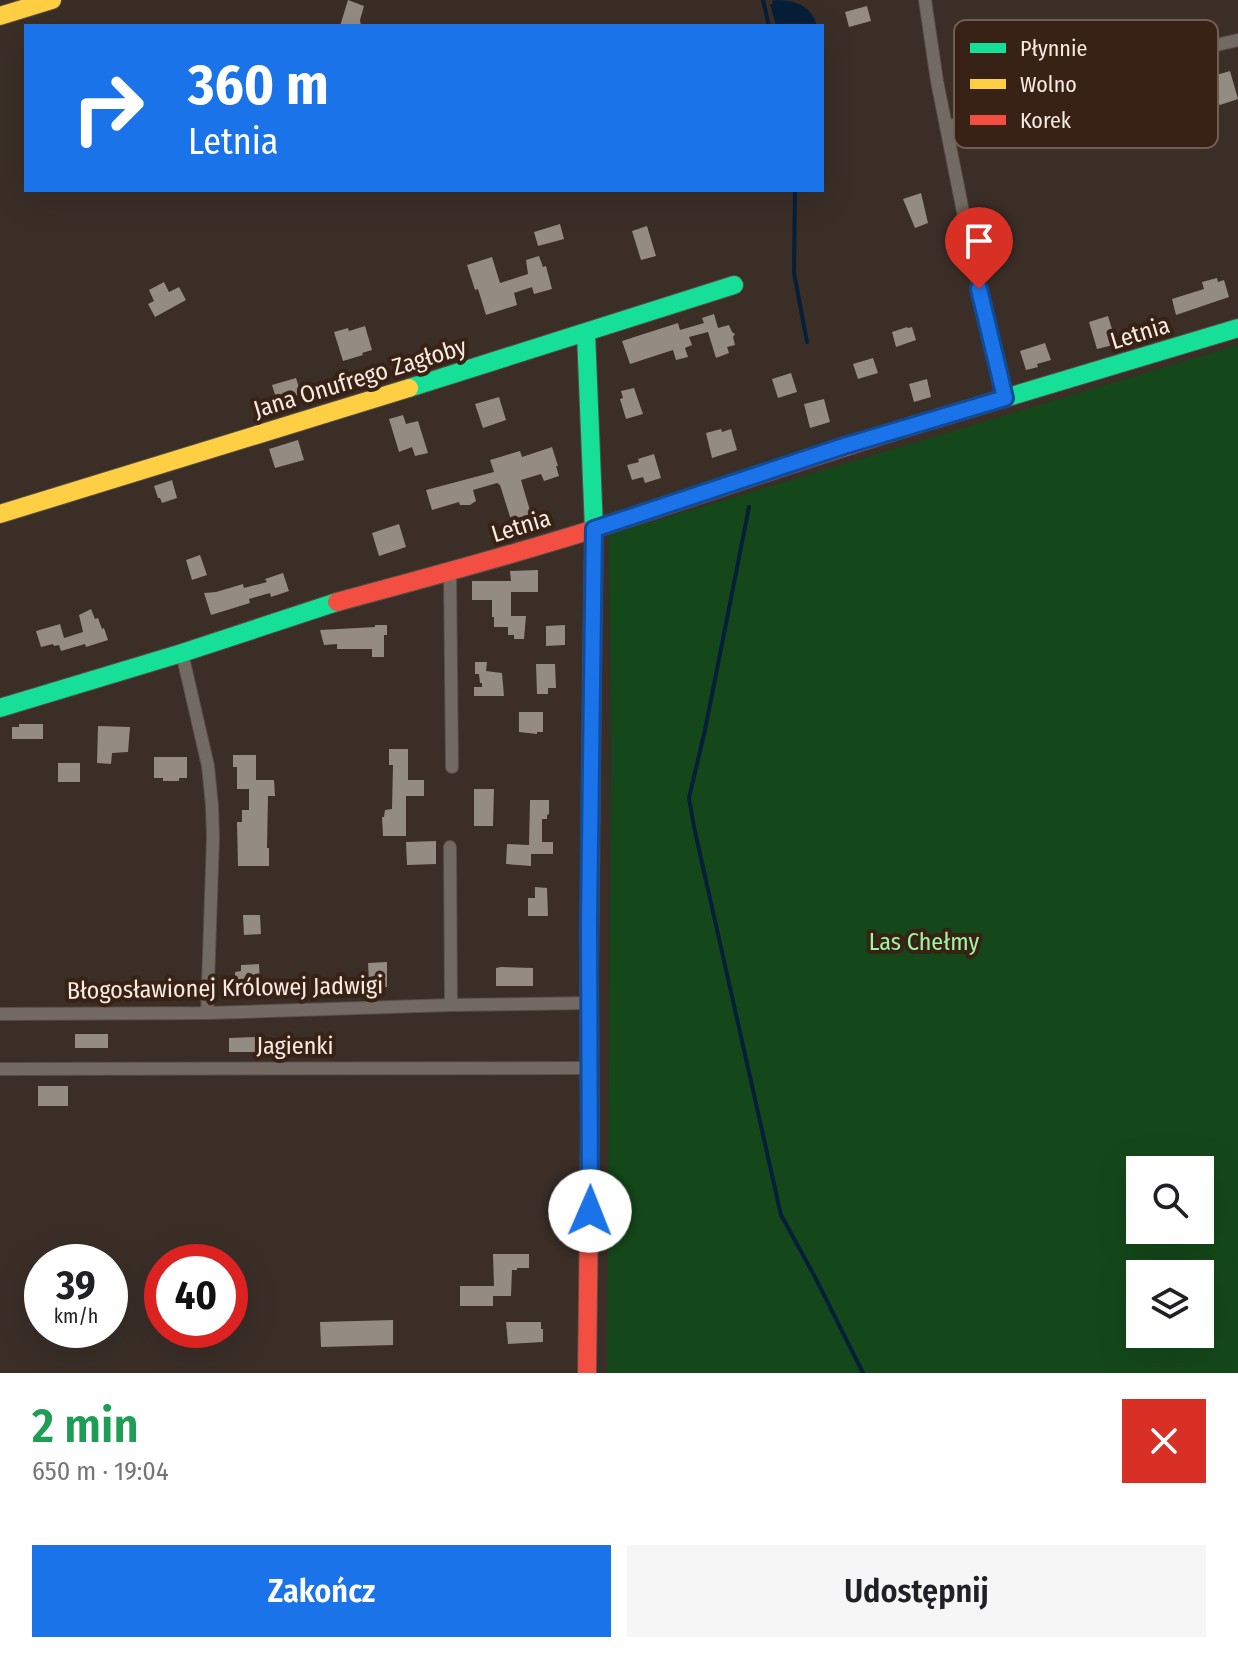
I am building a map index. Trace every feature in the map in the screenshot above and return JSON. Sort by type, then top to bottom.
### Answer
[{"type":"street","points":[[0,16],[52,0]]},
{"type":"street","points":[[925,0],[937,81],[973,262],[1005,398]]},
{"type":"street","points":[[1218,45],[1238,40]]},
{"type":"street","points":[[946,127],[954,125]]},
{"type":"street","name":"Jana Onufrego Zagłoby","points":[[0,514],[734,285]]},
{"type":"street","name":"Letnia","points":[[0,708],[182,653],[319,607],[594,529],[844,446],[1238,328]]},
{"type":"street","points":[[586,333],[594,529],[587,1373]]},
{"type":"street","points":[[450,572],[452,767]]},
{"type":"street","points":[[182,653],[208,766],[212,806],[207,1013]]},
{"type":"street","points":[[450,847],[451,1005]]},
{"type":"street","name":"Błogosławionej Królowej Jadwigi","points":[[0,1014],[207,1013],[590,1003]]},
{"type":"street","name":"Jagienki","points":[[0,1069],[590,1068]]},
{"type":"green space","name":"Las Chełmy","points":[[1238,345],[1238,1373],[607,1373],[611,758],[609,535]]},
{"type":"water","points":[[772,1],[790,1],[802,6],[816,24],[775,24],[770,4],[773,4]]},
{"type":"building","points":[[348,0],[364,6],[361,24],[341,24]]},
{"type":"building","points":[[867,6],[871,21],[849,27],[845,12]]},
{"type":"building","points":[[1230,71],[1238,99],[1218,103],[1218,75]]},
{"type":"building","points":[[921,193],[928,223],[915,228],[903,199]]},
{"type":"building","points":[[560,224],[564,239],[538,246],[534,232]]},
{"type":"building","points":[[647,226],[656,256],[641,260],[632,231]]},
{"type":"building","points":[[539,256],[543,267],[546,266],[552,289],[534,294],[532,287],[514,293],[517,305],[486,315],[467,265],[492,257],[500,283],[528,274],[526,260]]},
{"type":"building","points":[[1217,278],[1218,282],[1224,280],[1229,297],[1176,315],[1172,299],[1204,289],[1202,282]]},
{"type":"building","points":[[164,282],[169,292],[179,287],[186,300],[155,317],[148,304],[154,301],[149,290]]},
{"type":"building","points":[[714,314],[718,328],[729,325],[735,334],[735,345],[727,347],[729,353],[716,358],[708,332],[689,337],[692,345],[685,348],[688,357],[676,360],[673,350],[630,364],[622,341],[678,323],[680,330],[704,323],[702,318]]},
{"type":"building","points":[[1108,316],[1113,345],[1097,349],[1089,322]]},
{"type":"building","points":[[365,326],[372,350],[343,361],[334,332]]},
{"type":"building","points":[[912,327],[916,340],[896,347],[892,332]]},
{"type":"building","points":[[1045,343],[1051,360],[1026,370],[1020,351]]},
{"type":"building","points":[[873,358],[878,373],[858,379],[853,364]]},
{"type":"building","points":[[791,373],[797,392],[778,398],[772,379]]},
{"type":"building","points":[[296,378],[301,394],[277,401],[272,385]]},
{"type":"building","points":[[927,379],[931,397],[914,402],[909,384]]},
{"type":"building","points":[[634,388],[643,414],[626,419],[621,391]]},
{"type":"building","points":[[499,397],[506,420],[483,428],[475,404]]},
{"type":"building","points":[[824,399],[830,422],[810,428],[804,404]]},
{"type":"building","points":[[403,415],[406,424],[418,421],[428,453],[415,456],[412,447],[399,452],[389,419]]},
{"type":"building","points":[[721,429],[722,432],[731,429],[737,450],[712,458],[706,433]]},
{"type":"building","points":[[298,440],[304,460],[275,468],[269,449]]},
{"type":"building","points":[[552,447],[559,476],[544,481],[541,474],[521,480],[531,514],[511,520],[497,483],[473,490],[476,501],[470,505],[460,505],[459,502],[432,510],[426,490],[494,472],[490,460],[520,451],[522,457]]},
{"type":"building","points":[[654,454],[661,478],[645,483],[643,477],[632,480],[627,465]]},
{"type":"building","points":[[172,480],[177,498],[162,503],[154,486]]},
{"type":"building","points":[[399,524],[406,547],[379,556],[372,533]]},
{"type":"building","points":[[200,555],[207,575],[192,580],[186,560]]},
{"type":"building","points":[[538,570],[538,592],[511,592],[511,616],[526,616],[524,639],[514,639],[514,635],[508,635],[508,627],[494,627],[492,600],[472,600],[472,581],[511,581],[510,571]]},
{"type":"building","points":[[283,573],[289,591],[249,599],[250,603],[211,615],[204,593],[243,584],[244,588],[267,582],[265,579]]},
{"type":"building","points":[[91,609],[108,640],[61,651],[59,645],[41,647],[36,631],[60,624],[64,638],[83,632],[79,615]]},
{"type":"building","points":[[387,625],[384,657],[372,657],[372,649],[337,649],[337,644],[324,645],[320,630],[375,627]]},
{"type":"building","points":[[565,625],[565,645],[546,646],[546,626]]},
{"type":"building","points":[[475,662],[487,662],[486,671],[502,673],[504,696],[474,696],[474,687],[482,687],[479,674],[475,674]]},
{"type":"building","points":[[536,664],[555,664],[556,688],[548,688],[548,694],[537,694]]},
{"type":"building","points":[[519,712],[543,712],[543,732],[519,732]]},
{"type":"building","points":[[19,724],[43,724],[43,739],[12,739],[12,727],[19,727]]},
{"type":"building","points":[[98,726],[130,727],[128,752],[112,753],[111,764],[97,763]]},
{"type":"building","points":[[389,749],[408,749],[408,780],[424,780],[424,796],[406,796],[406,836],[383,836],[382,817],[385,810],[392,809],[393,765],[389,765]]},
{"type":"building","points":[[233,755],[256,755],[256,780],[274,780],[275,796],[268,796],[269,866],[238,866],[237,822],[242,822],[242,810],[249,810],[249,789],[237,789],[237,767],[233,767]]},
{"type":"building","points":[[154,757],[187,757],[187,778],[163,781],[163,778],[154,778]]},
{"type":"building","points":[[58,763],[80,763],[80,782],[58,782]]},
{"type":"building","points":[[474,789],[494,789],[493,826],[474,826]]},
{"type":"building","points":[[530,800],[549,800],[549,814],[547,819],[542,819],[542,842],[553,842],[553,854],[531,854],[531,866],[506,864],[507,844],[529,845]]},
{"type":"building","points":[[436,841],[436,864],[407,865],[406,842]]},
{"type":"building","points":[[535,887],[547,888],[548,916],[528,916],[528,898],[535,898]]},
{"type":"building","points":[[243,915],[260,915],[261,934],[244,935]]},
{"type":"building","points":[[387,962],[387,987],[372,987],[368,963]]},
{"type":"building","points":[[259,964],[260,984],[252,984],[252,989],[235,989],[235,972],[241,971],[241,965]]},
{"type":"building","points":[[496,968],[533,968],[533,986],[496,986]]},
{"type":"building","points":[[75,1034],[108,1034],[108,1048],[75,1048]]},
{"type":"building","points":[[264,1037],[263,1052],[229,1052],[229,1038]]},
{"type":"building","points":[[38,1086],[68,1086],[68,1106],[38,1106]]},
{"type":"building","points":[[493,1254],[529,1254],[529,1268],[512,1270],[511,1296],[493,1296],[493,1306],[460,1306],[460,1286],[494,1286]]},
{"type":"building","points":[[393,1320],[393,1345],[321,1347],[320,1322]]},
{"type":"building","points":[[506,1322],[541,1322],[543,1342],[508,1344]]},
{"type":"waterway","points":[[763,0],[769,24]]},
{"type":"waterway","points":[[795,192],[794,273],[807,342]]},
{"type":"waterway","points":[[749,507],[689,798],[781,1215],[863,1373]]},
{"type":"traffic: fast","points":[[409,388],[734,285]]},
{"type":"traffic: fast","points":[[935,419],[1238,328]]},
{"type":"traffic: fast","points":[[586,333],[594,529],[592,668]]},
{"type":"traffic: fast","points":[[0,708],[337,602]]},
{"type":"traffic: slow","points":[[0,16],[52,0]]},
{"type":"traffic: slow","points":[[0,514],[409,388]]},
{"type":"traffic: slow","points":[[589,978],[592,668]]},
{"type":"traffic: jam","points":[[337,602],[562,539],[935,419]]},
{"type":"traffic: jam","points":[[587,1373],[589,978]]},
{"type":"route","points":[[590,1211],[589,922],[594,529],[844,446],[1005,398],[979,289]]}]
